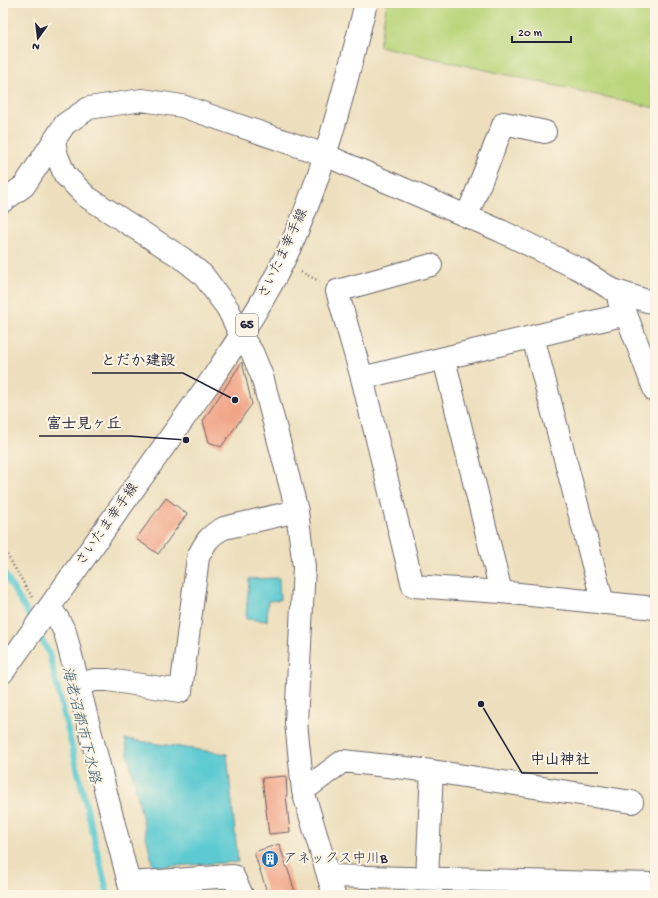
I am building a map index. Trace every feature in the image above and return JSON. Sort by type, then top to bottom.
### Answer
[{"type":"street","name":"さいたま幸手線","points":[[3,672],[208,386],[241,336],[282,262],[304,214],[325,155],[345,87],[366,3]]},
{"type":"street","points":[[3,201],[24,186],[65,124],[89,108],[142,100],[182,106],[325,155],[501,231],[581,270],[613,290],[647,301],[655,302]]},
{"type":"street","points":[[467,216],[504,123],[545,132]]},
{"type":"street","points":[[54,141],[57,156],[65,175],[87,197],[182,258],[203,275],[228,309],[241,336],[252,352],[262,376],[297,510],[304,567],[296,722],[303,791],[331,886],[602,889],[655,884]]},
{"type":"street","points":[[431,265],[338,291],[362,378],[413,586],[501,592],[655,608]]},
{"type":"street","points":[[613,290],[626,314],[655,391]]},
{"type":"street","points":[[362,378],[626,314]]},
{"type":"street","points":[[533,337],[603,603]]},
{"type":"street","points":[[444,359],[501,592]]},
{"type":"street","points":[[79,684],[95,680],[108,680],[181,691],[198,557],[205,544],[215,532],[224,528],[297,510]]},
{"type":"street","points":[[44,615],[58,619],[65,632],[130,889],[233,876],[242,895]]},
{"type":"street","points":[[303,791],[343,761],[432,770],[632,802]]},
{"type":"street","points":[[429,887],[432,770]]},
{"type":"path","points":[[282,262],[338,291]]},
{"type":"path","points":[[3,548],[44,615]]},
{"type":"green space","points":[[387,3],[655,3],[655,108],[379,46]]},
{"type":"water","points":[[279,578],[280,600],[268,601],[267,621],[246,619],[249,579]]},
{"type":"water","points":[[125,739],[227,754],[238,862],[153,867]]},
{"type":"building","points":[[242,362],[252,404],[221,447],[209,442],[203,421]]},
{"type":"building","points":[[166,498],[187,514],[158,554],[136,539]]},
{"type":"building","points":[[286,776],[286,795],[290,832],[269,834],[262,778]]},
{"type":"building","points":[[279,844],[296,895],[268,895],[254,852]]},
{"type":"waterway","name":"海老沼都市下水路","points":[[3,571],[33,623]]},
{"type":"waterway","name":"海老沼都市下水路","points":[[37,631],[49,653],[108,895]]},
{"type":"place","name":"とだか建設","points":[[235,400]]},
{"type":"place","name":"富士見ヶ丘","points":[[186,440]]},
{"type":"place","name":"中山神社","points":[[481,704]]},
{"type":"place","name":"アネックス中川B","points":[[270,859]]}]
